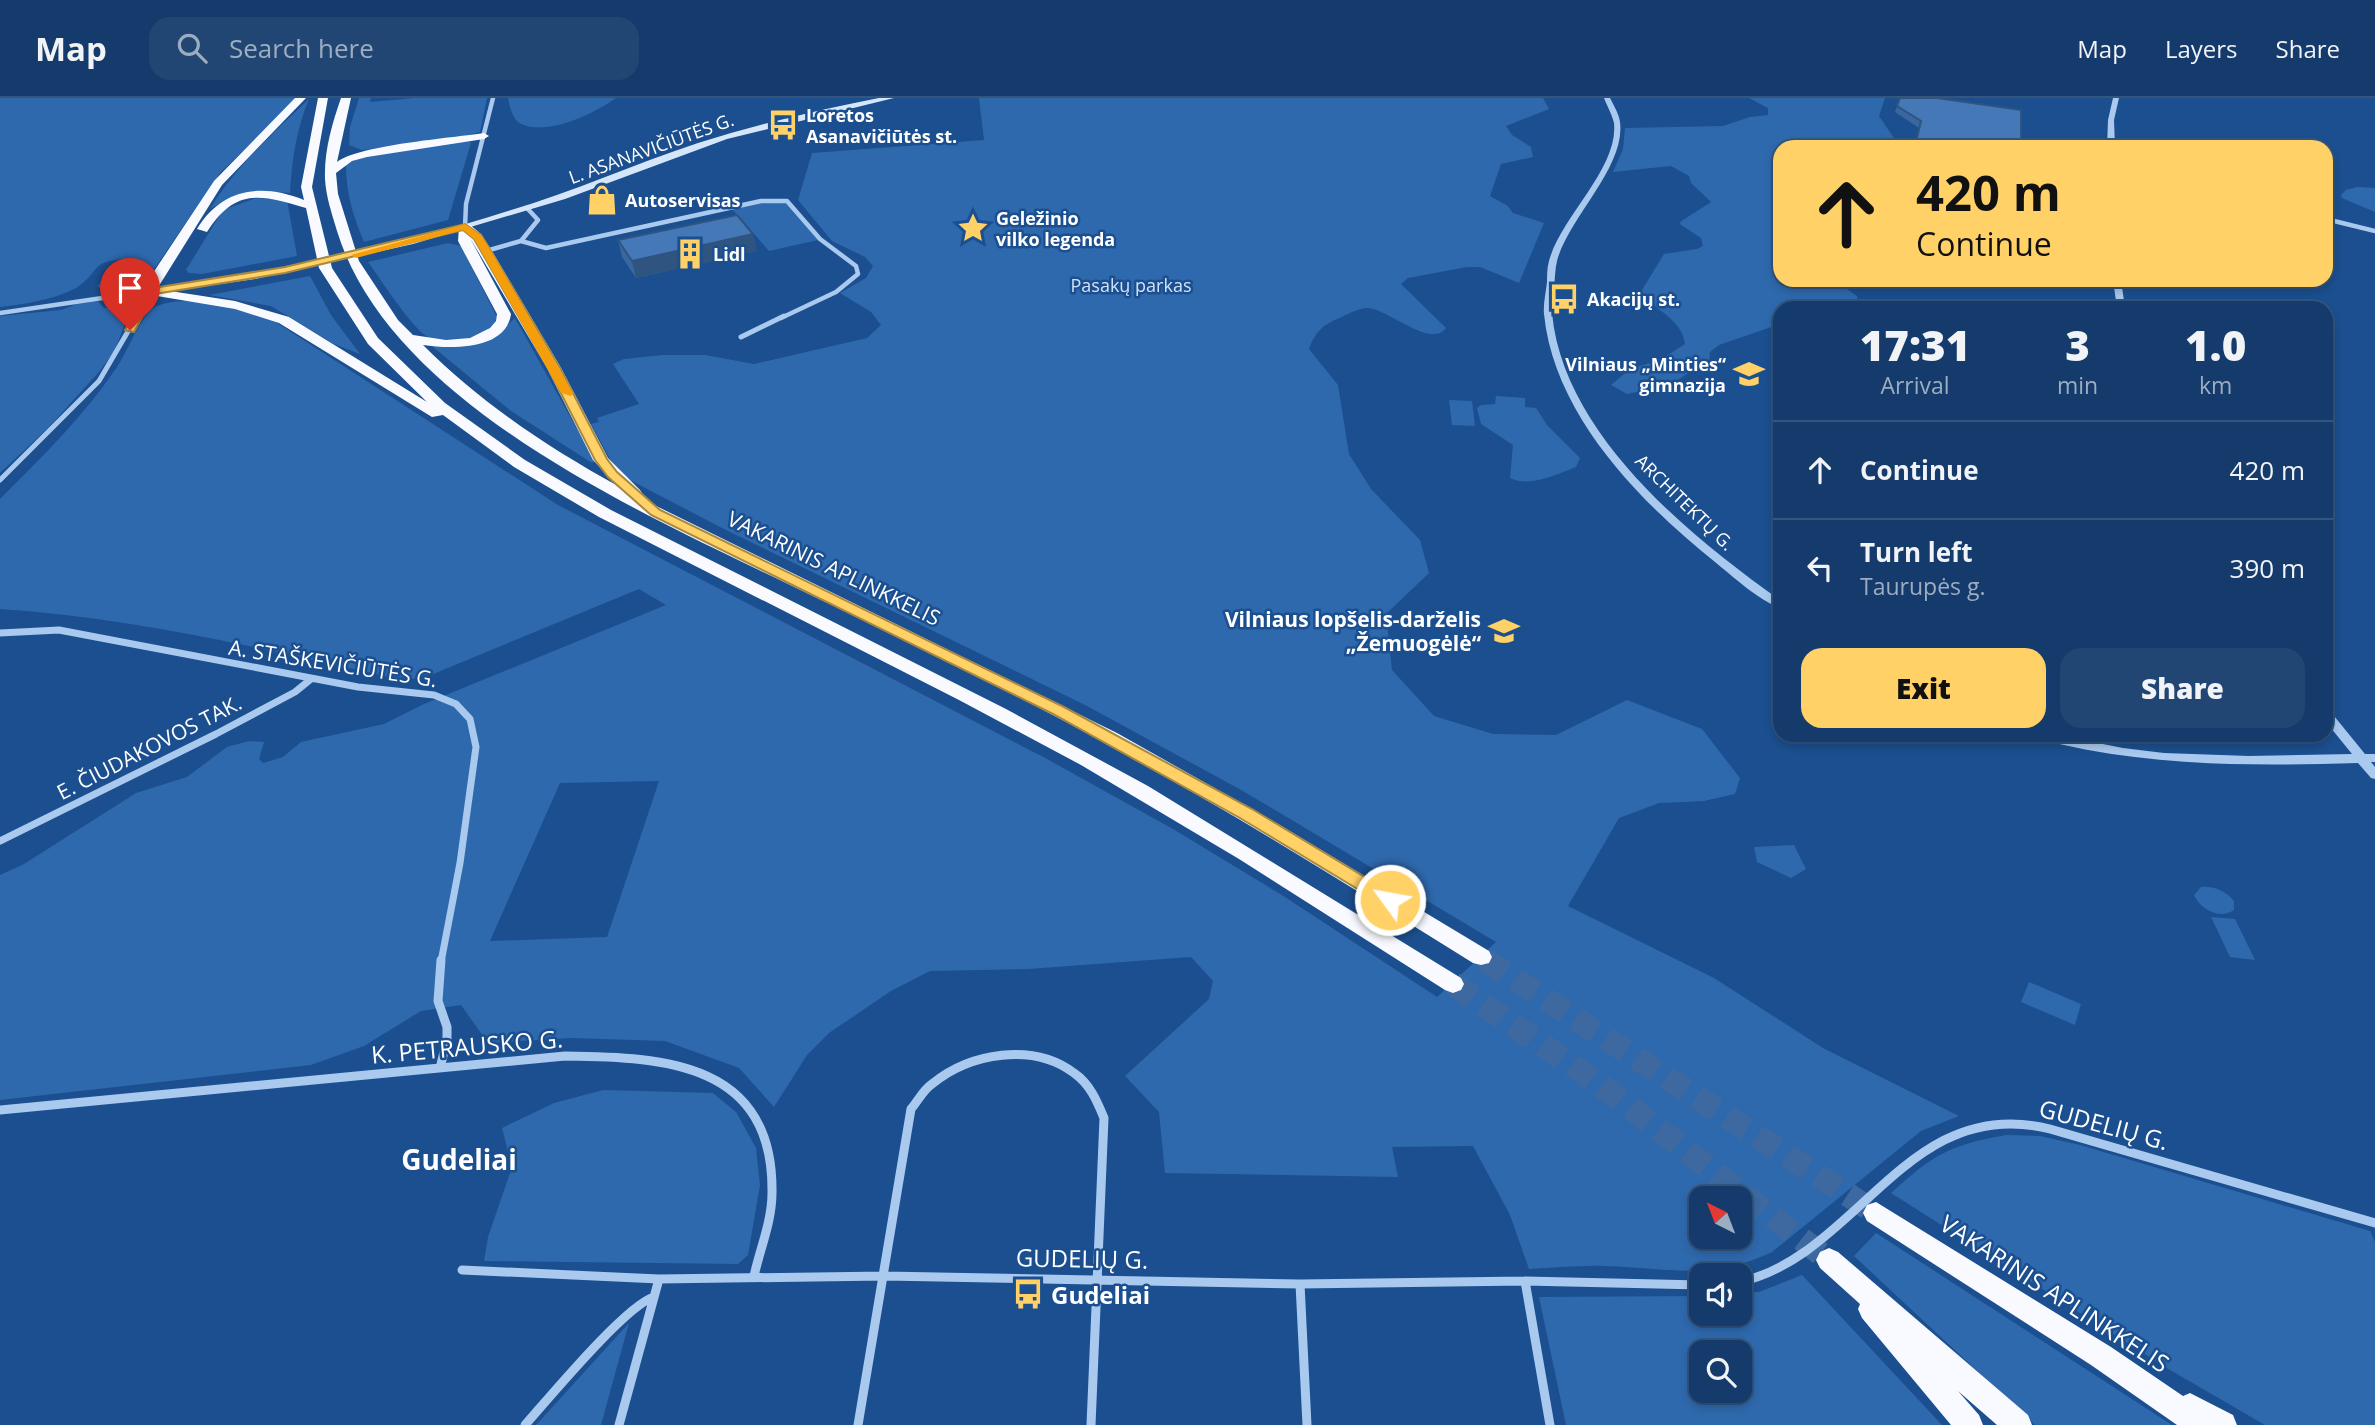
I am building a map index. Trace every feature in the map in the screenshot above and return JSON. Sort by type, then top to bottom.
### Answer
[{"type":"highway","points":[[150,291],[155,279],[218,183],[301,98]]},
{"type":"highway","points":[[323,98],[315,118],[307,156],[306,205],[321,256],[343,302],[366,332],[424,392],[472,430],[510,458],[630,527],[910,667],[1125,781],[1314,895],[1453,984]]},
{"type":"highway","name":"VAKARINIS APLINKKELIS","points":[[346,98],[334,142],[332,195],[342,235],[356,265],[373,294],[408,338],[440,372],[503,423],[583,474],[655,512],[932,646],[1143,755],[1344,872],[1481,957]]},
{"type":"highway","points":[[331,172],[348,159],[366,154],[484,136]]},
{"type":"highway","points":[[334,142],[344,151],[366,154]]},
{"type":"highway","points":[[150,291],[172,277],[219,207],[241,198],[269,195],[289,197],[306,205]]},
{"type":"highway","points":[[465,227],[477,237],[486,251],[554,368],[601,460],[655,512]]},
{"type":"highway","points":[[408,338],[435,343],[463,343],[490,334],[503,322],[504,314],[464,240],[465,227]]},
{"type":"highway","points":[[150,291],[234,302],[261,309],[284,320],[428,410],[472,430]]},
{"type":"highway","name":"VAKARINIS APLINKKELIS","points":[[1876,1213],[2101,1356],[2201,1425]]},
{"type":"highway","points":[[1969,1425],[1829,1260],[2018,1425]]},
{"type":"highway","points":[[2101,1356],[2223,1425]]},
{"type":"main road","name":"L. ASANAVIČIŪTĖS G.","points":[[150,291],[285,270],[465,227],[743,132],[890,98]]},
{"type":"street","points":[[465,227],[467,204],[493,98]]},
{"type":"street","name":"ARCHITEKTŲ G.","points":[[1607,98],[1617,124],[1614,150],[1569,225],[1553,260],[1548,303],[1550,331],[1558,362],[1585,417],[1636,483],[1708,552],[1773,601]]},
{"type":"street","points":[[2111,140],[2111,120],[2116,98]]},
{"type":"street","points":[[486,251],[521,241],[545,248],[761,201],[788,201],[820,239],[856,265],[858,274],[836,292],[741,337]]},
{"type":"street","points":[[521,241],[538,220],[527,208]]},
{"type":"street","points":[[2333,221],[2375,231]]},
{"type":"street","points":[[0,313],[150,291]]},
{"type":"street","points":[[0,480],[99,381],[122,346],[150,291]]},
{"type":"street","name":"A. STAŠKEVIČIŪTĖS G.","points":[[0,633],[59,630],[311,679],[434,695],[456,704],[471,719],[476,747],[460,863],[438,985],[438,1001],[447,1027],[447,1040],[440,1068]]},
{"type":"street","name":"E. ČIUDAKOVOS TAK.","points":[[0,841],[216,734],[295,692],[311,679]]},
{"type":"street","points":[[2333,721],[2369,758],[2375,775]]},
{"type":"street","points":[[2071,742],[2157,757],[2231,760],[2369,758]]},
{"type":"street","points":[[858,1425],[911,1109],[930,1084],[957,1069],[980,1058],[1014,1054],[1055,1060],[1084,1081],[1100,1104],[1104,1118],[1091,1425]]},
{"type":"street","name":"K. PETRAUSKO G.","points":[[0,1110],[565,1056],[618,1056],[657,1060],[704,1073],[724,1084],[751,1108],[764,1132],[770,1156],[772,1194],[754,1276]]},
{"type":"street","name":"GUDELIŲ G.","points":[[1752,1278],[1780,1270],[1819,1241],[1907,1160],[1935,1143],[1971,1130],[1999,1125],[2030,1125],[2068,1134],[2375,1223]]},
{"type":"street","name":"GUDELIŲ G.","points":[[462,1270],[659,1279],[885,1276],[1099,1278],[1300,1284],[1525,1281],[1689,1285]]},
{"type":"street","points":[[619,1425],[659,1279]]},
{"type":"street","points":[[1525,1281],[1550,1425]]},
{"type":"street","points":[[1300,1284],[1307,1425]]},
{"type":"street","points":[[525,1425],[624,1318],[643,1300],[654,1297]]},
{"type":"green space","points":[[0,98],[298,98],[220,173],[146,281],[122,290],[97,286],[123,268],[127,262],[123,259],[100,265],[79,286],[62,294],[30,303],[0,307]]},
{"type":"green space","points":[[359,98],[371,98],[370,102],[414,98],[487,98],[480,132],[458,138],[362,150],[349,145],[350,127]]},
{"type":"green space","points":[[508,98],[616,98],[572,121],[534,127],[517,121]]},
{"type":"green space","name":"Pasakų parkas","points":[[979,98],[1543,98],[1549,109],[1506,126],[1512,135],[1531,147],[1533,157],[1501,164],[1490,196],[1508,206],[1513,213],[1544,223],[1519,283],[1480,267],[1408,278],[1401,284],[1446,328],[1431,334],[1377,310],[1364,308],[1323,327],[1316,334],[1309,349],[1338,385],[1349,454],[1371,489],[1420,540],[1429,573],[1386,614],[1392,670],[1434,716],[1493,734],[1556,735],[1627,700],[1702,729],[1740,778],[1735,794],[1704,801],[1659,803],[1619,818],[1568,906],[1714,978],[1823,1048],[1959,1116],[1921,1131],[1772,1252],[1743,1263],[1689,1263],[1689,1271],[1597,1266],[1529,1269],[1510,1215],[1473,1146],[1392,1147],[1398,1177],[1165,1173],[1159,1112],[1125,1076],[1209,999],[1213,981],[1191,957],[1028,969],[930,971],[891,991],[829,1033],[807,1055],[774,1107],[739,1068],[665,1041],[571,1038],[488,1043],[461,1005],[421,1011],[364,1046],[311,1065],[0,1100],[0,875],[24,864],[136,793],[187,777],[227,747],[249,741],[264,742],[259,759],[263,763],[283,757],[301,742],[384,724],[424,704],[666,605],[639,589],[426,677],[402,680],[152,628],[51,613],[0,609],[0,499],[91,403],[117,367],[151,310],[169,302],[212,304],[268,317],[558,505],[1047,759],[1173,829],[1285,897],[1437,997],[1496,942],[1243,791],[1087,706],[720,527],[628,479],[610,459],[591,424],[599,422],[597,418],[639,404],[613,364],[624,359],[663,355],[705,355],[754,364],[867,338],[881,325],[871,312],[840,293],[866,278],[873,266],[865,257],[832,241],[798,200],[812,153],[984,140]],"holes":[[[659,781],[607,937],[490,941],[560,783]]]},
{"type":"green space","points":[[1749,98],[1885,98],[1879,116],[1895,140],[1773,140],[1773,287],[1844,287],[1857,296],[1858,301],[1773,301],[1773,326],[1719,345],[1710,352],[1709,364],[1698,366],[1671,385],[1627,394],[1611,385],[1630,369],[1660,360],[1685,344],[1680,329],[1644,297],[1642,290],[1664,254],[1703,246],[1701,238],[1680,222],[1711,202],[1691,183],[1689,176],[1671,166],[1613,172],[1623,149],[1625,128],[1723,126],[1750,117],[1768,115],[1768,108]]},
{"type":"green space","points":[[309,99],[295,145],[290,193],[248,195],[210,209],[243,164]]},
{"type":"green space","points":[[471,142],[448,220],[364,242],[351,204],[346,165],[357,158]]},
{"type":"green space","points":[[2357,187],[2375,188],[2375,212],[2342,198],[2341,195],[2346,190]]},
{"type":"green space","points":[[256,198],[287,200],[297,256],[202,274],[189,273],[186,270],[223,210]]},
{"type":"green space","points":[[759,203],[787,203],[818,240],[769,251],[732,209]]},
{"type":"green space","points":[[448,243],[461,246],[497,317],[491,327],[481,334],[463,340],[435,340],[423,334],[368,262]]},
{"type":"green space","points":[[310,276],[331,315],[360,354],[334,344],[271,306],[209,295]]},
{"type":"green space","points":[[98,301],[104,308],[131,308],[115,350],[99,372],[48,428],[0,473],[0,316],[61,310]]},
{"type":"green space","points":[[515,318],[595,461],[592,463],[511,411],[433,347],[460,346],[498,333]]},
{"type":"green space","points":[[1496,396],[1525,398],[1525,407],[1536,408],[1547,425],[1580,458],[1576,467],[1535,481],[1510,478],[1513,445],[1481,424],[1477,408],[1495,404]]},
{"type":"green space","points":[[1449,400],[1472,401],[1475,426],[1452,425]]},
{"type":"green space","points":[[1794,845],[1806,869],[1791,878],[1757,862],[1754,847]]},
{"type":"green space","points":[[2201,887],[2215,888],[2227,894],[2234,901],[2234,910],[2217,914],[2206,909],[2194,895]]},
{"type":"green space","points":[[2211,917],[2235,919],[2255,960],[2230,957]]},
{"type":"green space","points":[[2029,982],[2081,1004],[2075,1025],[2021,1002]]},
{"type":"green space","points":[[603,1090],[713,1093],[736,1112],[756,1148],[760,1185],[748,1255],[738,1264],[484,1261],[488,1237],[512,1167],[502,1128],[554,1103]]},
{"type":"green space","points":[[2006,1135],[2040,1136],[2080,1145],[2370,1231],[2375,1242],[2375,1425],[2265,1425],[2165,1367],[1891,1193],[1919,1169],[1943,1154],[1970,1143]]},
{"type":"green space","points":[[1876,1233],[2172,1425],[2035,1425],[1854,1256]]},
{"type":"green space","points":[[1802,1275],[1942,1425],[1566,1425],[1539,1297],[1689,1296],[1689,1326],[1752,1326],[1752,1292]]},
{"type":"green space","points":[[629,1323],[601,1425],[536,1425]]},
{"type":"building","points":[[1900,98],[1937,98],[2021,110],[2021,140],[1916,140],[1921,121],[1897,106]]},
{"type":"building","points":[[737,215],[753,234],[632,261],[618,240]]},
{"type":"tunnel","points":[[1481,957],[1487,961]]},
{"type":"tunnel","points":[[1487,961],[1876,1213]]},
{"type":"tunnel","points":[[1453,984],[1598,1083],[1829,1260]]},
{"type":"slow traffic","points":[[356,255],[465,227],[477,237],[486,251],[567,393]]},
{"type":"place","name":"Loretos Asanavičiūtės st.","points":[[783,125]]},
{"type":"place","name":"Autoservisas","points":[[602,200]]},
{"type":"place","name":"Geležinio vilko legenda","points":[[973,228]]},
{"type":"place","name":"Lidl","points":[[690,254]]},
{"type":"place","name":"Akacijų st.","points":[[1564,299]]},
{"type":"place","name":"Vilniaus „Minties“ gimnazija","points":[[1749,374]]},
{"type":"place","name":"Vilniaus lopšelis-darželis „Žemuogėlė“","points":[[1504,631]]},
{"type":"place","name":"Gudeliai","points":[[1028,1294]]},
{"type":"district","name":"Gudeliai","points":[[459,1159]]},
{"type":"route","points":[[130,330],[150,291],[228,281],[285,270],[465,227],[477,237],[486,251],[554,368],[601,460],[655,512],[1059,710],[1246,813],[1390,900]]}]
